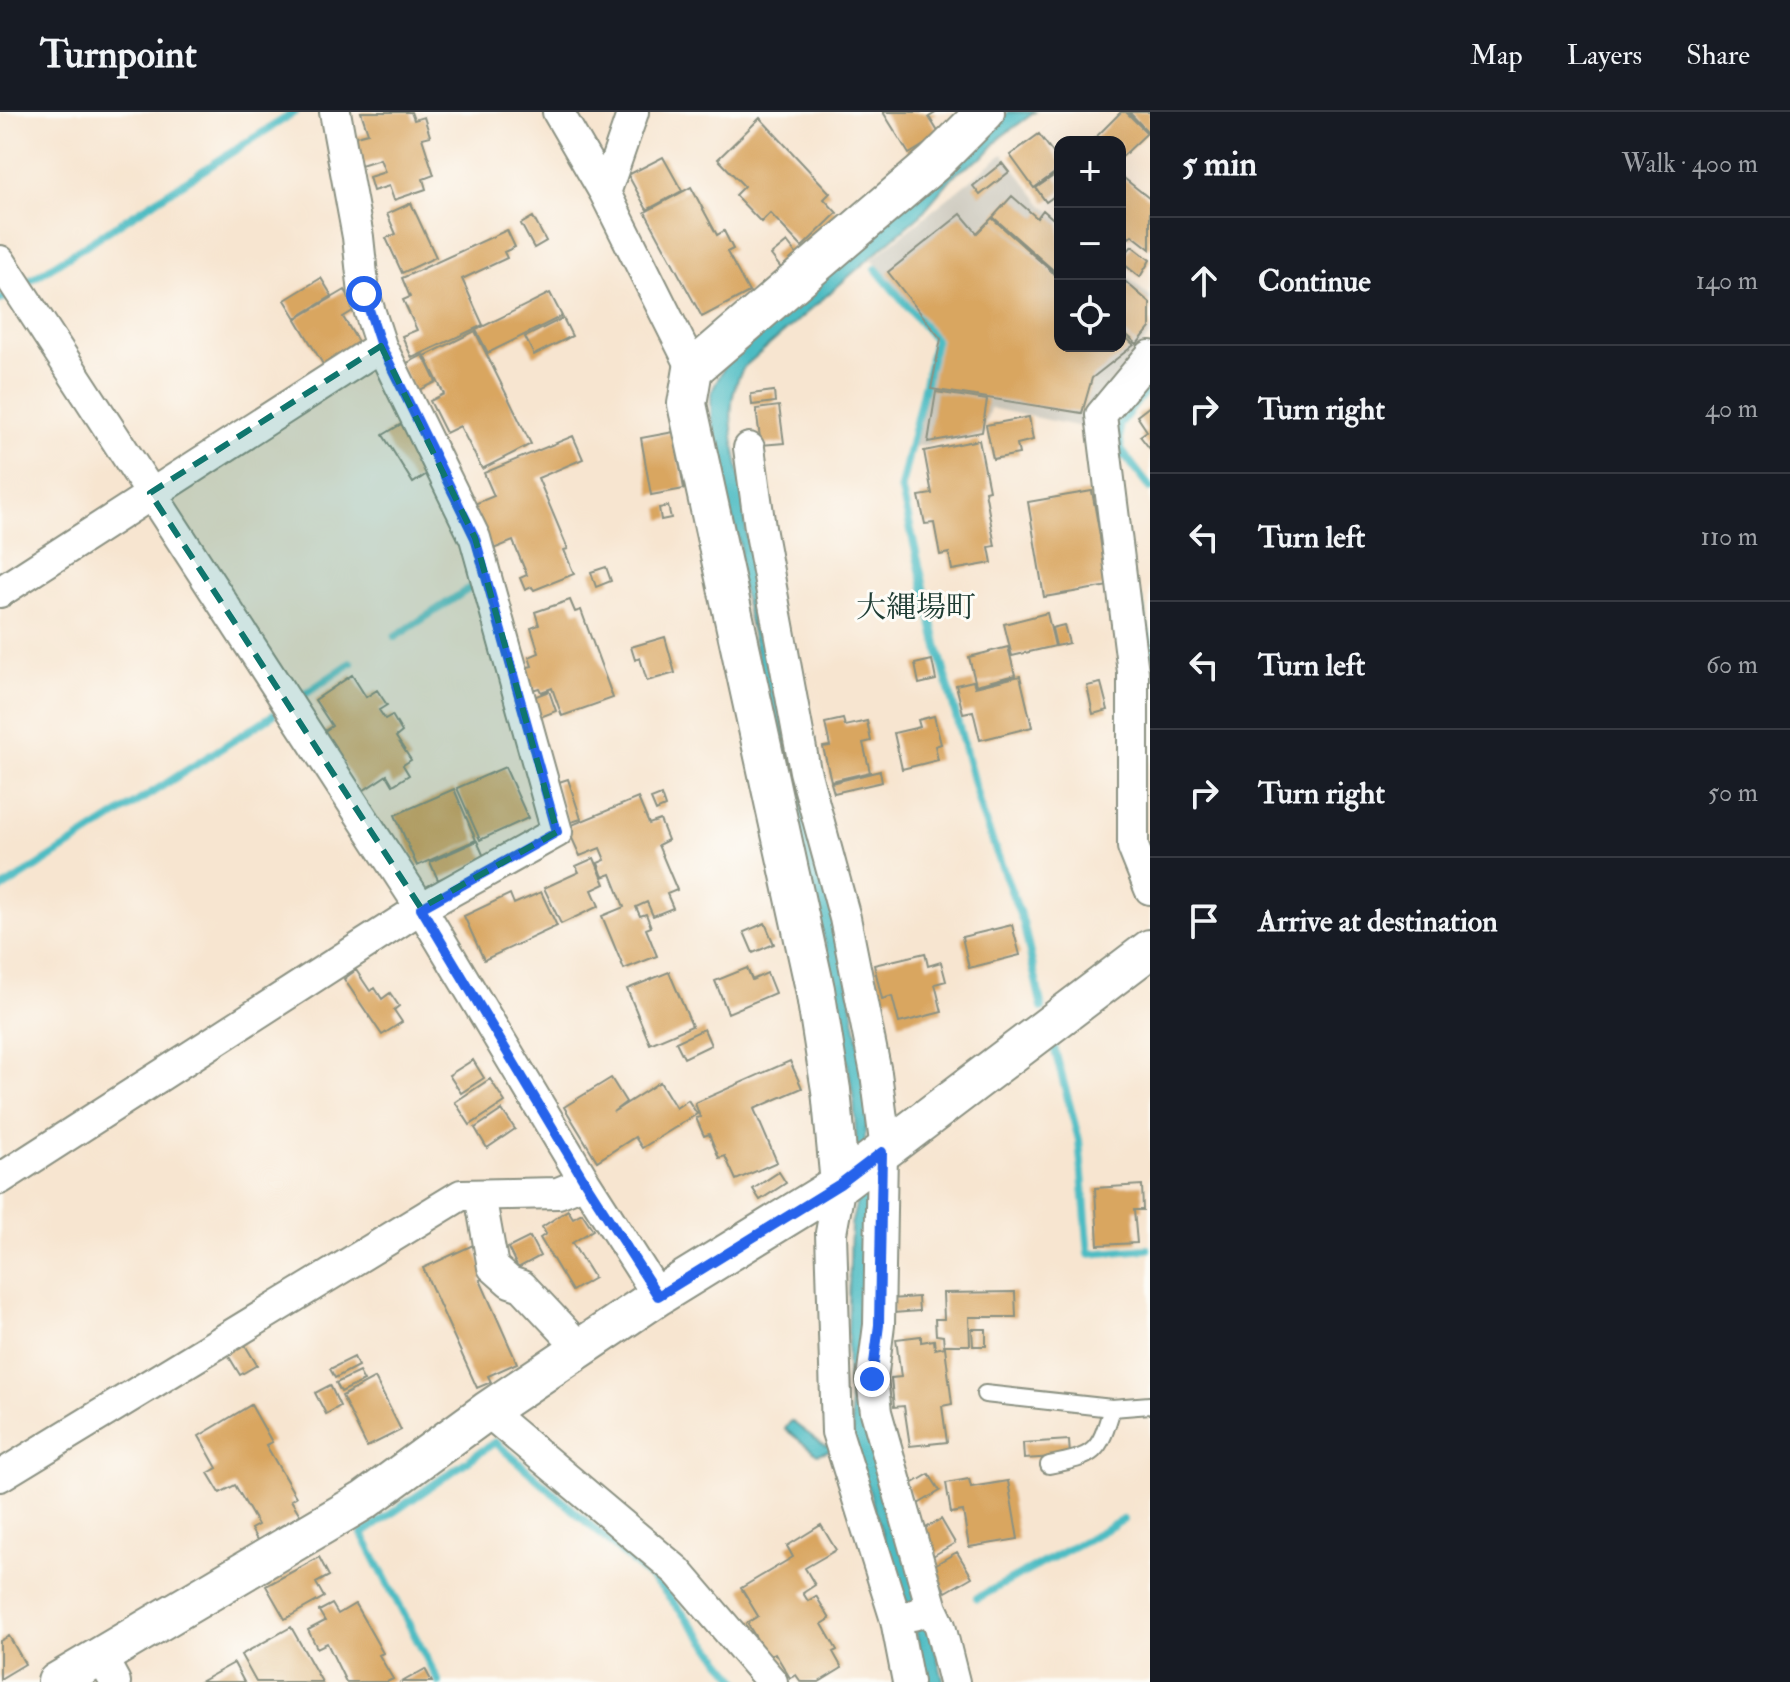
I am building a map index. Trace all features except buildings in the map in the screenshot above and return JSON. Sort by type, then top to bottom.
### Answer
[{"type":"street","points":[[0,1179],[421,908],[557,832],[475,538],[381,346],[364,294],[358,237],[335,112]]},
{"type":"street","points":[[558,112],[605,193],[693,369],[687,404],[815,989],[831,1090],[843,1182],[831,1233],[840,1442],[915,1614],[940,1626],[954,1682]]},
{"type":"street","points":[[605,193],[633,112]]},
{"type":"street","points":[[693,369],[934,163],[985,112]]},
{"type":"street","points":[[0,261],[421,908],[585,1182],[658,1296]]},
{"type":"street","points":[[0,592],[381,346]]},
{"type":"street","points":[[1150,356],[1101,415],[1133,672],[1133,847],[1150,889]]},
{"type":"street","points":[[749,448],[760,528],[805,771],[845,918],[876,1073],[882,1153],[879,1325],[872,1379],[915,1614],[908,1682]]},
{"type":"street","points":[[57,1682],[108,1669],[365,1500],[487,1411],[658,1296],[843,1182],[1150,949]]},
{"type":"street","points":[[0,1476],[461,1195],[558,1193],[585,1182]]},
{"type":"street","points":[[480,1195],[493,1267],[510,1282],[522,1286],[580,1348]]},
{"type":"street","points":[[487,1411],[677,1571],[772,1682]]},
{"type":"lane","points":[[985,1394],[1112,1408],[1150,1405]]},
{"type":"lane","points":[[1049,1465],[1085,1458],[1097,1448],[1106,1431],[1112,1408]]},
{"type":"highlighted area","points":[[381,346],[475,538],[557,832],[421,908],[150,493]]},
{"type":"shaded area","points":[[1003,154],[1054,215],[1054,352],[1126,352],[1126,276],[1150,297],[1150,335],[1089,411],[1090,429],[990,408],[982,435],[914,447],[938,341],[872,259]]},
{"type":"water","points":[[1008,112],[1035,112],[1002,136],[984,156],[954,175],[921,214],[744,367],[737,382],[731,412],[747,540],[845,966],[870,1105],[865,1133],[870,1241],[862,1385],[944,1682],[925,1682],[915,1626],[894,1574],[855,1444],[817,1454],[785,1429],[791,1421],[825,1446],[853,1437],[847,1370],[851,1225],[859,1193],[854,1101],[832,972],[783,775],[740,579],[740,545],[726,496],[711,416],[711,393],[728,359]]},
{"type":"waterway","points":[[31,280],[295,112]]},
{"type":"waterway","points":[[876,269],[935,340],[901,487],[937,644],[982,814],[1023,922],[1042,1008]]},
{"type":"waterway","points":[[0,300],[7,296]]},
{"type":"waterway","points":[[1121,456],[1119,425],[1150,385]]},
{"type":"waterway","points":[[1121,450],[1150,488]]},
{"type":"waterway","points":[[395,637],[470,588]]},
{"type":"waterway","points":[[1139,600],[1150,654]]},
{"type":"waterway","points":[[302,696],[351,663]]},
{"type":"waterway","points":[[0,890],[273,715]]},
{"type":"waterway","points":[[1054,1047],[1079,1140],[1089,1254],[1147,1249]]},
{"type":"waterway","points":[[439,1682],[362,1534],[495,1442],[661,1587],[739,1682]]},
{"type":"waterway","points":[[977,1598],[1123,1520]]},
{"type":"district","name":"大縄場町","points":[[916,607]]},
{"type":"route","points":[[364,294],[381,346],[475,538],[557,832],[421,908],[585,1182],[658,1296],[840,1184],[882,1152],[879,1325],[872,1379]]}]
